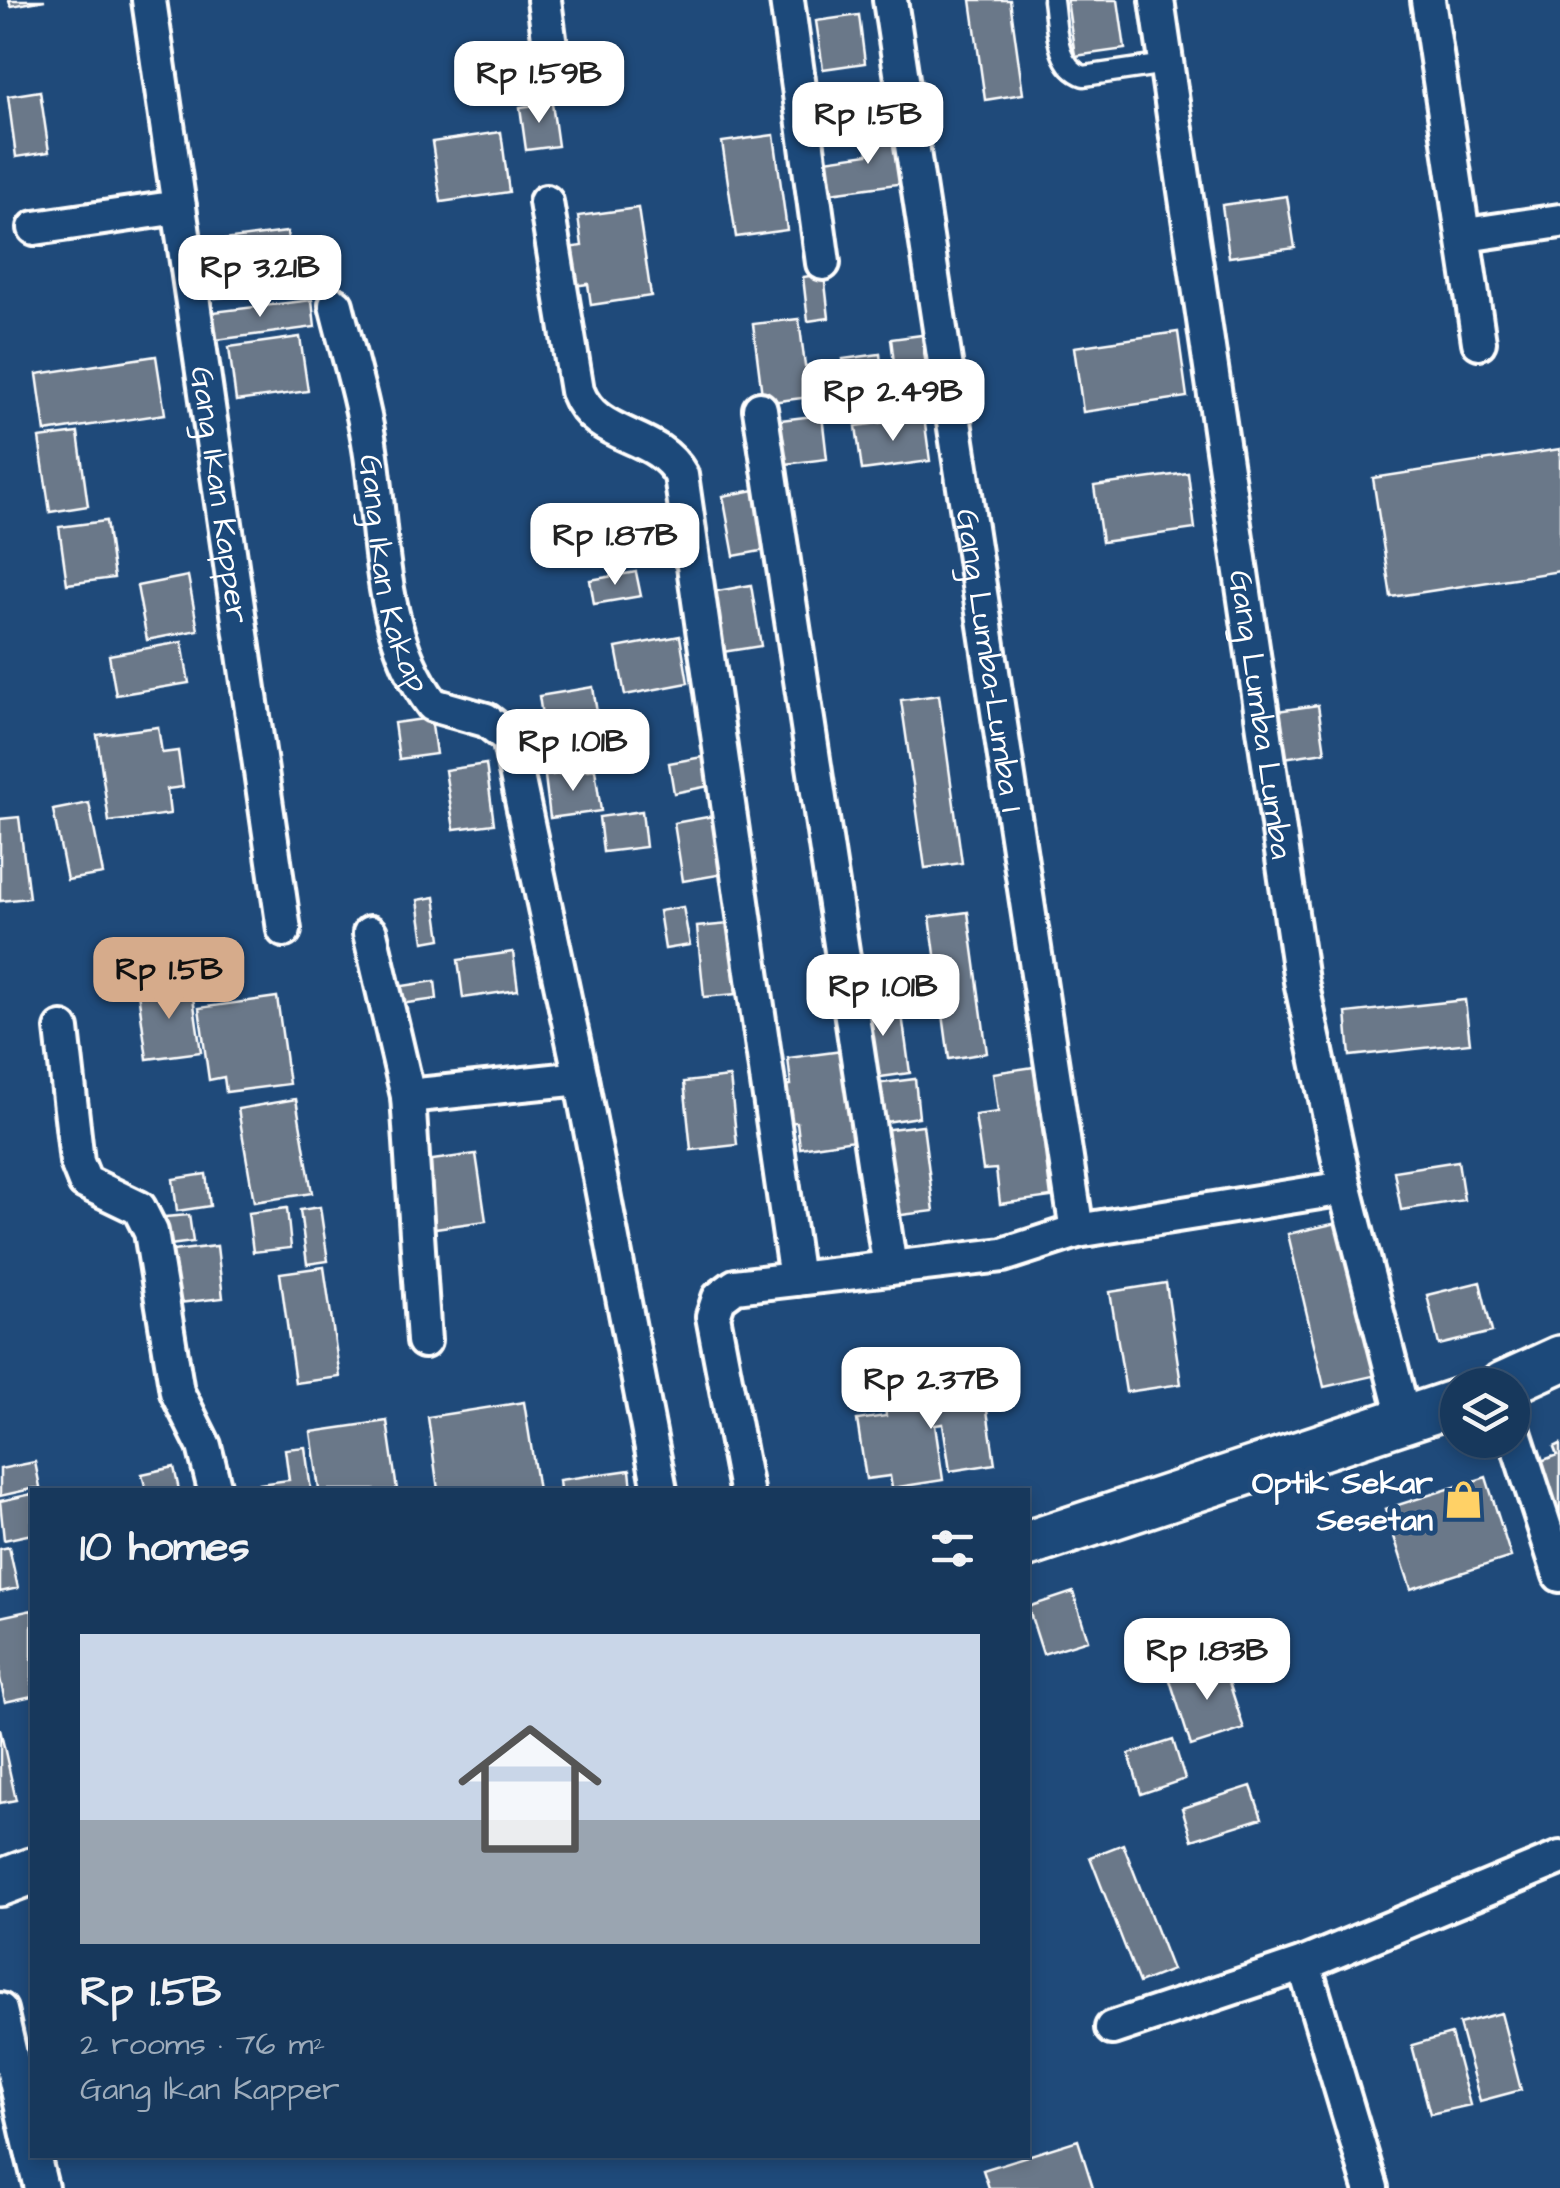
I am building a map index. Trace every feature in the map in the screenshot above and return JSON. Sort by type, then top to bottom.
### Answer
[{"type":"main road","points":[[1530,1372],[1560,1359]]},
{"type":"main road","points":[[1030,1543],[1440,1409]]},
{"type":"main road","points":[[0,1882],[30,1872]]},
{"type":"street","name":"Gang Ikan Kapper","points":[[149,0],[284,930]]},
{"type":"street","points":[[544,0],[552,60]]},
{"type":"street","points":[[787,0],[823,263]]},
{"type":"street","name":"Gang Lumba-Lumba I","points":[[890,0],[1042,1025],[1077,1231]]},
{"type":"street","name":"Gang Lumba Lumba","points":[[1157,0],[1302,981],[1344,1188],[1405,1422]]},
{"type":"street","points":[[1428,0],[1479,342]]},
{"type":"street","points":[[546,202],[577,391],[584,412],[602,425],[660,449],[681,475],[796,1279]]},
{"type":"street","points":[[36,228],[179,207]]},
{"type":"street","points":[[1466,235],[1560,220]]},
{"type":"street","name":"Gang Ikan Kakap","points":[[336,305],[371,452],[387,588],[409,666],[434,705],[486,720],[509,738],[582,1078],[660,1488]]},
{"type":"street","points":[[760,409],[890,1268]]},
{"type":"street","points":[[370,933],[408,1096],[424,1341]]},
{"type":"street","points":[[62,1029],[77,1162],[85,1182],[139,1208],[151,1232],[177,1392],[204,1446],[214,1488]]},
{"type":"street","points":[[408,1096],[582,1078]]},
{"type":"street","points":[[746,1488],[713,1316],[719,1298],[735,1286],[1003,1255],[1077,1231],[1344,1188]]},
{"type":"street","points":[[1522,1458],[1560,1575]]},
{"type":"street","points":[[1112,2028],[1304,1964],[1560,1858]]},
{"type":"street","points":[[1304,1964],[1370,2188]]},
{"type":"street","points":[[0,2010],[30,2141]]},
{"type":"street","points":[[34,2158],[41,2188]]},
{"type":"lane","points":[[1053,0],[1062,56],[1076,73],[1084,76],[1166,64]]},
{"type":"building","points":[[9,0],[45,0],[11,6]]},
{"type":"building","points":[[971,0],[1010,0],[1023,94],[985,100]]},
{"type":"building","points":[[1067,0],[1118,0],[1125,49],[1075,56]]},
{"type":"building","points":[[859,15],[865,63],[823,69],[816,21]]},
{"type":"building","points":[[40,91],[49,152],[16,157],[8,96]]},
{"type":"building","points":[[552,103],[558,146],[526,150],[520,107]]},
{"type":"building","points":[[501,132],[509,192],[441,202],[432,142]]},
{"type":"building","points":[[774,135],[787,230],[736,237],[722,142]]},
{"type":"building","points":[[905,135],[912,182],[823,194],[818,161],[868,154],[866,141]]},
{"type":"building","points":[[1287,196],[1295,248],[1229,257],[1222,205]]},
{"type":"building","points":[[638,208],[651,296],[591,305],[588,284],[566,287],[560,249],[582,246],[578,216]]},
{"type":"building","points":[[287,232],[294,288],[215,298],[208,242]]},
{"type":"building","points":[[824,274],[829,318],[808,321],[803,277]]},
{"type":"building","points":[[312,300],[315,327],[208,341],[205,313]]},
{"type":"building","points":[[799,319],[805,366],[814,365],[818,396],[763,403],[753,324]]},
{"type":"building","points":[[1178,332],[1187,397],[1083,412],[1074,347]]},
{"type":"building","points":[[922,335],[929,390],[898,394],[891,339]]},
{"type":"building","points":[[300,337],[308,391],[236,401],[229,347]]},
{"type":"building","points":[[880,354],[885,399],[850,404],[843,359]]},
{"type":"building","points":[[156,356],[165,414],[45,432],[37,374]]},
{"type":"building","points":[[822,415],[827,459],[777,465],[772,421]]},
{"type":"building","points":[[924,417],[930,461],[862,470],[856,426]]},
{"type":"building","points":[[78,433],[88,506],[50,512],[39,438]]},
{"type":"building","points":[[1560,449],[1560,571],[1391,597],[1373,478]]},
{"type":"building","points":[[1188,473],[1195,529],[1102,542],[1094,486]]},
{"type":"building","points":[[765,488],[776,548],[734,556],[723,496]]},
{"type":"building","points":[[106,521],[114,578],[67,584],[59,527]]},
{"type":"building","points":[[636,572],[641,596],[594,604],[590,580]]},
{"type":"building","points":[[188,576],[198,630],[147,640],[137,586]]},
{"type":"building","points":[[751,585],[761,646],[716,653],[706,593]]},
{"type":"building","points":[[680,636],[688,683],[625,695],[616,648]]},
{"type":"building","points":[[182,642],[189,683],[116,695],[109,655]]},
{"type":"building","points":[[593,687],[603,752],[549,761],[539,696]]},
{"type":"building","points":[[939,695],[962,863],[925,868],[901,700]]},
{"type":"building","points":[[1318,705],[1325,752],[1283,758],[1277,711]]},
{"type":"building","points":[[431,718],[436,754],[399,759],[394,723]]},
{"type":"building","points":[[158,727],[162,753],[178,751],[183,787],[167,789],[170,814],[109,822],[97,735]]},
{"type":"building","points":[[708,756],[714,785],[674,793],[669,763]]},
{"type":"building","points":[[486,764],[494,824],[454,829],[445,770]]},
{"type":"building","points":[[595,769],[601,811],[550,818],[545,776]]},
{"type":"building","points":[[89,803],[103,874],[67,880],[53,810]]},
{"type":"building","points":[[642,811],[646,847],[603,852],[599,817]]},
{"type":"building","points":[[719,815],[729,873],[683,881],[674,823]]},
{"type":"building","points":[[19,817],[29,898],[0,901],[0,819]]},
{"type":"building","points":[[435,897],[441,939],[424,942],[418,900]]},
{"type":"building","points":[[683,907],[690,945],[665,949],[659,911]]},
{"type":"building","points":[[968,912],[987,1053],[949,1059],[930,917]]},
{"type":"building","points":[[729,924],[736,994],[704,997],[697,927]]},
{"type":"building","points":[[513,952],[518,990],[463,998],[458,960]]},
{"type":"building","points":[[435,981],[437,999],[392,1005],[390,988]]},
{"type":"building","points":[[191,984],[201,1052],[147,1059],[138,992]]},
{"type":"building","points":[[277,997],[289,1084],[226,1092],[224,1077],[209,1080],[199,1008]]},
{"type":"building","points":[[900,1000],[910,1073],[866,1079],[856,1005]]},
{"type":"building","points":[[1465,1000],[1470,1043],[1350,1056],[1346,1013]]},
{"type":"building","points":[[850,1050],[861,1139],[800,1148],[797,1122],[786,1123],[781,1086],[791,1085],[788,1058]]},
{"type":"building","points":[[1034,1067],[1051,1197],[1000,1204],[996,1169],[983,1170],[975,1115],[998,1112],[993,1073]]},
{"type":"building","points":[[730,1077],[737,1145],[691,1150],[684,1082]]},
{"type":"building","points":[[915,1079],[919,1117],[872,1124],[867,1085]]},
{"type":"building","points":[[296,1099],[312,1193],[254,1202],[238,1109]]},
{"type":"building","points":[[923,1125],[934,1211],[885,1217],[873,1131]]},
{"type":"building","points":[[476,1154],[486,1221],[435,1228],[425,1161]]},
{"type":"building","points":[[1458,1161],[1464,1200],[1401,1210],[1394,1171]]},
{"type":"building","points":[[206,1174],[210,1206],[177,1211],[173,1179]]},
{"type":"building","points":[[320,1207],[328,1261],[307,1264],[300,1210]]},
{"type":"building","points":[[287,1208],[291,1248],[253,1252],[248,1213]]},
{"type":"building","points":[[189,1215],[193,1242],[169,1245],[165,1217]]},
{"type":"building","points":[[1346,1221],[1382,1374],[1324,1387],[1288,1234]]},
{"type":"building","points":[[217,1246],[223,1298],[169,1304],[163,1252]]},
{"type":"building","points":[[324,1267],[340,1377],[295,1383],[280,1273]]},
{"type":"building","points":[[1480,1282],[1492,1332],[1439,1345],[1427,1295]]},
{"type":"building","points":[[1166,1283],[1181,1384],[1126,1392],[1110,1292]]},
{"type":"building","points":[[980,1363],[995,1464],[950,1471],[943,1424],[935,1425],[943,1480],[892,1488],[890,1476],[866,1479],[857,1420],[886,1416],[885,1406],[939,1398],[935,1369]]},
{"type":"building","points":[[524,1402],[538,1488],[438,1488],[428,1417]]},
{"type":"building","points":[[387,1421],[397,1488],[319,1488],[311,1432]]},
{"type":"building","points":[[1560,1444],[1560,1530],[1536,1463],[1557,1455],[1554,1447]]},
{"type":"building","points":[[305,1447],[311,1488],[260,1488],[259,1484],[289,1480],[285,1449]]},
{"type":"building","points":[[35,1462],[40,1487],[0,1496],[0,1469]]},
{"type":"building","points":[[174,1467],[179,1488],[146,1488],[142,1474]]},
{"type":"building","points":[[630,1470],[632,1488],[560,1488],[559,1480]]},
{"type":"building","points":[[1486,1477],[1511,1557],[1411,1589],[1385,1509]]},
{"type":"building","points":[[30,1494],[30,1534],[4,1540],[0,1501]]},
{"type":"building","points":[[9,1547],[18,1588],[0,1592],[0,1549]]},
{"type":"building","points":[[1073,1592],[1088,1640],[1043,1654],[1030,1606]]},
{"type":"building","points":[[30,1610],[30,1696],[5,1702],[0,1678],[0,1617]]},
{"type":"building","points":[[1222,1660],[1244,1729],[1191,1746],[1169,1677]]},
{"type":"building","points":[[0,1729],[16,1800],[0,1803]]},
{"type":"building","points":[[1173,1740],[1185,1779],[1141,1794],[1129,1754]]},
{"type":"building","points":[[1251,1786],[1262,1818],[1192,1840],[1182,1808]]},
{"type":"building","points":[[1123,1844],[1172,1970],[1139,1983],[1090,1857]]},
{"type":"building","points":[[1501,2013],[1521,2090],[1480,2101],[1459,2024]]},
{"type":"building","points":[[1451,2034],[1470,2105],[1430,2114],[1412,2045]]},
{"type":"building","points":[[1078,2140],[1093,2188],[989,2188],[983,2170]]},
{"type":"place","name":"Optik Sekar Sesetan","points":[[1463,1500]]}]
